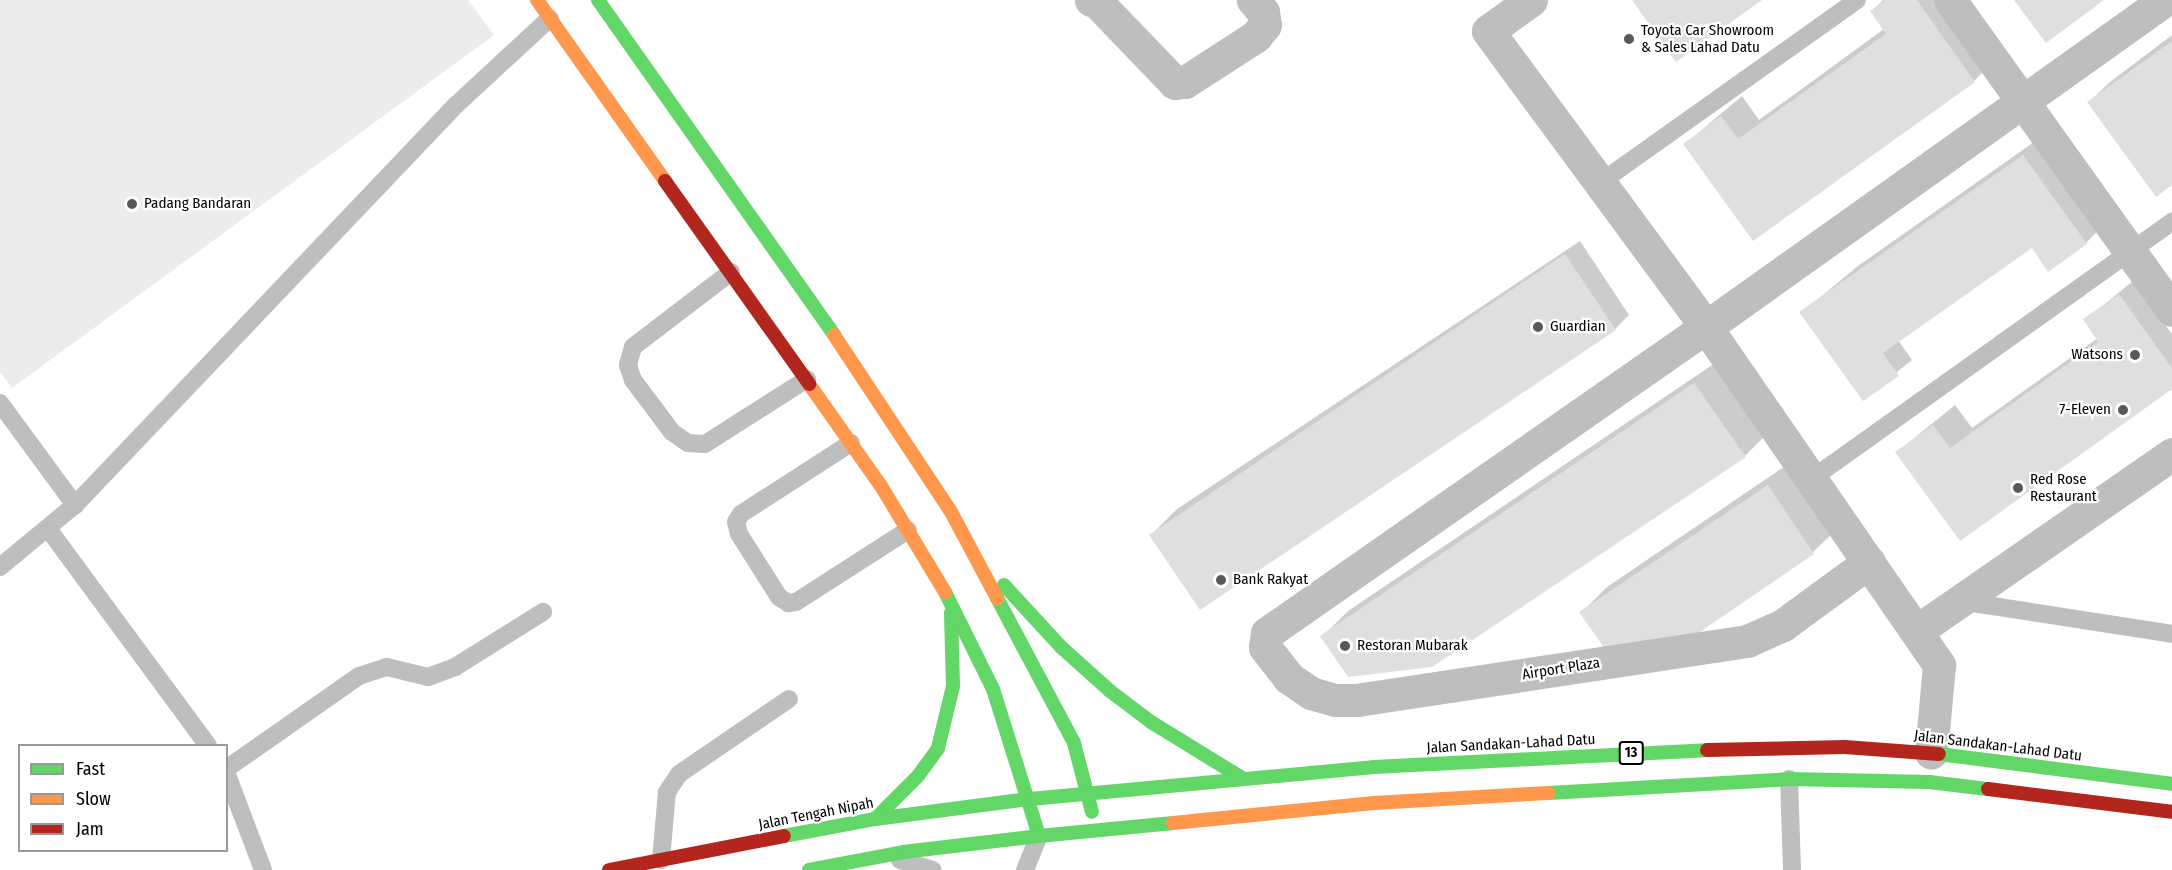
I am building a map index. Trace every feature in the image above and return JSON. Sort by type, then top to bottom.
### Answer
[{"type":"main road","points":[[537,0],[807,379],[908,530],[951,605],[993,689],[1030,799],[1039,836]]},
{"type":"main road","points":[[598,0],[876,395],[969,544],[1064,722],[1090,792],[1095,832]]},
{"type":"main road","points":[[969,544],[1061,647],[1110,691],[1160,728],[1242,778]]},
{"type":"main road","points":[[875,819],[918,776],[938,748],[953,686],[951,605]]},
{"type":"main road","name":"Jalan Sandakan-Lahad Datu","points":[[1030,799],[1242,778],[1664,751],[1845,747],[1931,753],[2172,784]]},
{"type":"main road","points":[[809,870],[883,855],[1039,836],[1374,803],[1789,779],[1929,782],[2172,812]]},
{"type":"main road","name":"Jalan Tengah Nipah","points":[[609,870],[875,819],[1030,799]]},
{"type":"street","points":[[1096,1],[1175,83],[1185,82],[1256,36],[1264,25],[1263,12],[1252,0]]},
{"type":"street","points":[[1531,0],[1488,31],[1706,327],[1810,480],[1918,630],[1939,664],[1931,753]]},
{"type":"street","points":[[1950,0],[2172,310]]},
{"type":"street","points":[[1706,327],[2165,0]]},
{"type":"street","name":"Airport Plaza","points":[[1706,327],[1267,633],[1265,647],[1289,678],[1311,693],[1335,700],[1357,700],[1747,641],[1783,625],[1869,562]]},
{"type":"street","points":[[1918,630],[2172,454]]},
{"type":"lane","points":[[1601,183],[1857,0]]},
{"type":"lane","points":[[0,567],[49,530],[75,505],[455,106],[550,18]]},
{"type":"lane","points":[[1810,480],[2172,222]]},
{"type":"lane","points":[[731,272],[633,347],[628,365],[633,380],[672,432],[688,443],[705,444],[807,379]]},
{"type":"lane","points":[[0,403],[75,505]]},
{"type":"lane","points":[[851,443],[741,514],[736,522],[739,534],[779,597],[788,603],[796,602],[908,530]]},
{"type":"lane","points":[[49,530],[207,744]]},
{"type":"lane","points":[[1960,602],[2172,634]]},
{"type":"lane","points":[[228,769],[358,676],[387,667],[428,677],[437,674],[455,667],[543,612]]},
{"type":"lane","points":[[661,860],[667,792],[679,774],[789,699]]},
{"type":"lane","points":[[228,775],[263,870]]},
{"type":"lane","points":[[1789,779],[1792,870]]},
{"type":"lane","points":[[1025,870],[1039,836]]},
{"type":"lane","points":[[883,855],[932,870]]},
{"type":"shaded area","name":"Padang Bandaran","points":[[0,0],[468,0],[494,35],[12,388],[0,372]]},
{"type":"building","points":[[1632,0],[1762,0],[1676,62]]},
{"type":"building","points":[[1885,0],[1917,0],[1975,82],[1753,241],[1683,144],[1721,116],[1738,139],[1886,34],[1870,11]]},
{"type":"building","points":[[2014,0],[2104,0],[2046,43]]},
{"type":"building","points":[[2172,41],[2172,185],[2156,197],[2087,102]]},
{"type":"building","points":[[2023,155],[2087,244],[2048,272],[2032,248],[1883,353],[1899,376],[1863,401],[1799,312]]},
{"type":"building","points":[[1565,254],[1616,330],[1200,610],[1149,535]]},
{"type":"building","points":[[2119,294],[2172,368],[2172,389],[1960,541],[1895,452],[1933,425],[1950,448],[2098,342],[2083,319]]},
{"type":"building","points":[[1694,383],[1746,457],[1432,667],[1348,677],[1320,636]]},
{"type":"building","points":[[1768,485],[1814,554],[1691,638],[1605,649],[1579,612]]},
{"type":"traffic: fast","points":[[598,0],[834,335]]},
{"type":"traffic: fast","points":[[1004,585],[1061,647],[1110,691],[1151,722],[1242,778]]},
{"type":"traffic: fast","points":[[945,592],[993,689],[1039,836],[1173,823]]},
{"type":"traffic: fast","points":[[997,598],[1074,743],[1092,812]]},
{"type":"traffic: fast","points":[[875,819],[918,776],[938,748],[953,686],[951,613]]},
{"type":"traffic: fast","points":[[1030,799],[1374,767],[1707,750]]},
{"type":"traffic: fast","points":[[1939,754],[2172,784]]},
{"type":"traffic: fast","points":[[1549,793],[1789,779],[1929,782],[1988,789]]},
{"type":"traffic: fast","points":[[784,836],[875,819],[1030,799]]},
{"type":"traffic: fast","points":[[809,870],[903,852],[1039,836]]},
{"type":"traffic: slow","points":[[537,0],[665,181]]},
{"type":"traffic: slow","points":[[834,335],[950,510],[997,598]]},
{"type":"traffic: slow","points":[[809,384],[881,486],[945,592]]},
{"type":"traffic: slow","points":[[1173,823],[1374,803],[1549,793]]},
{"type":"traffic: jam","points":[[665,181],[809,384]]},
{"type":"traffic: jam","points":[[1707,750],[1845,747],[1939,754]]},
{"type":"traffic: jam","points":[[1988,789],[2172,812]]},
{"type":"traffic: jam","points":[[609,870],[784,836]]},
{"type":"place","name":"Toyota Car Showroom & Sales Lahad Datu","points":[[1629,39]]},
{"type":"place","name":"Padang Bandaran","points":[[132,204]]},
{"type":"place","name":"Guardian","points":[[1538,327]]},
{"type":"place","name":"Watsons","points":[[2135,355]]},
{"type":"place","name":"7-Eleven","points":[[2123,410]]},
{"type":"place","name":"Red Rose Restaurant","points":[[2018,488]]},
{"type":"place","name":"Bank Rakyat","points":[[1221,580]]},
{"type":"place","name":"Restoran Mubarak","points":[[1345,646]]}]
